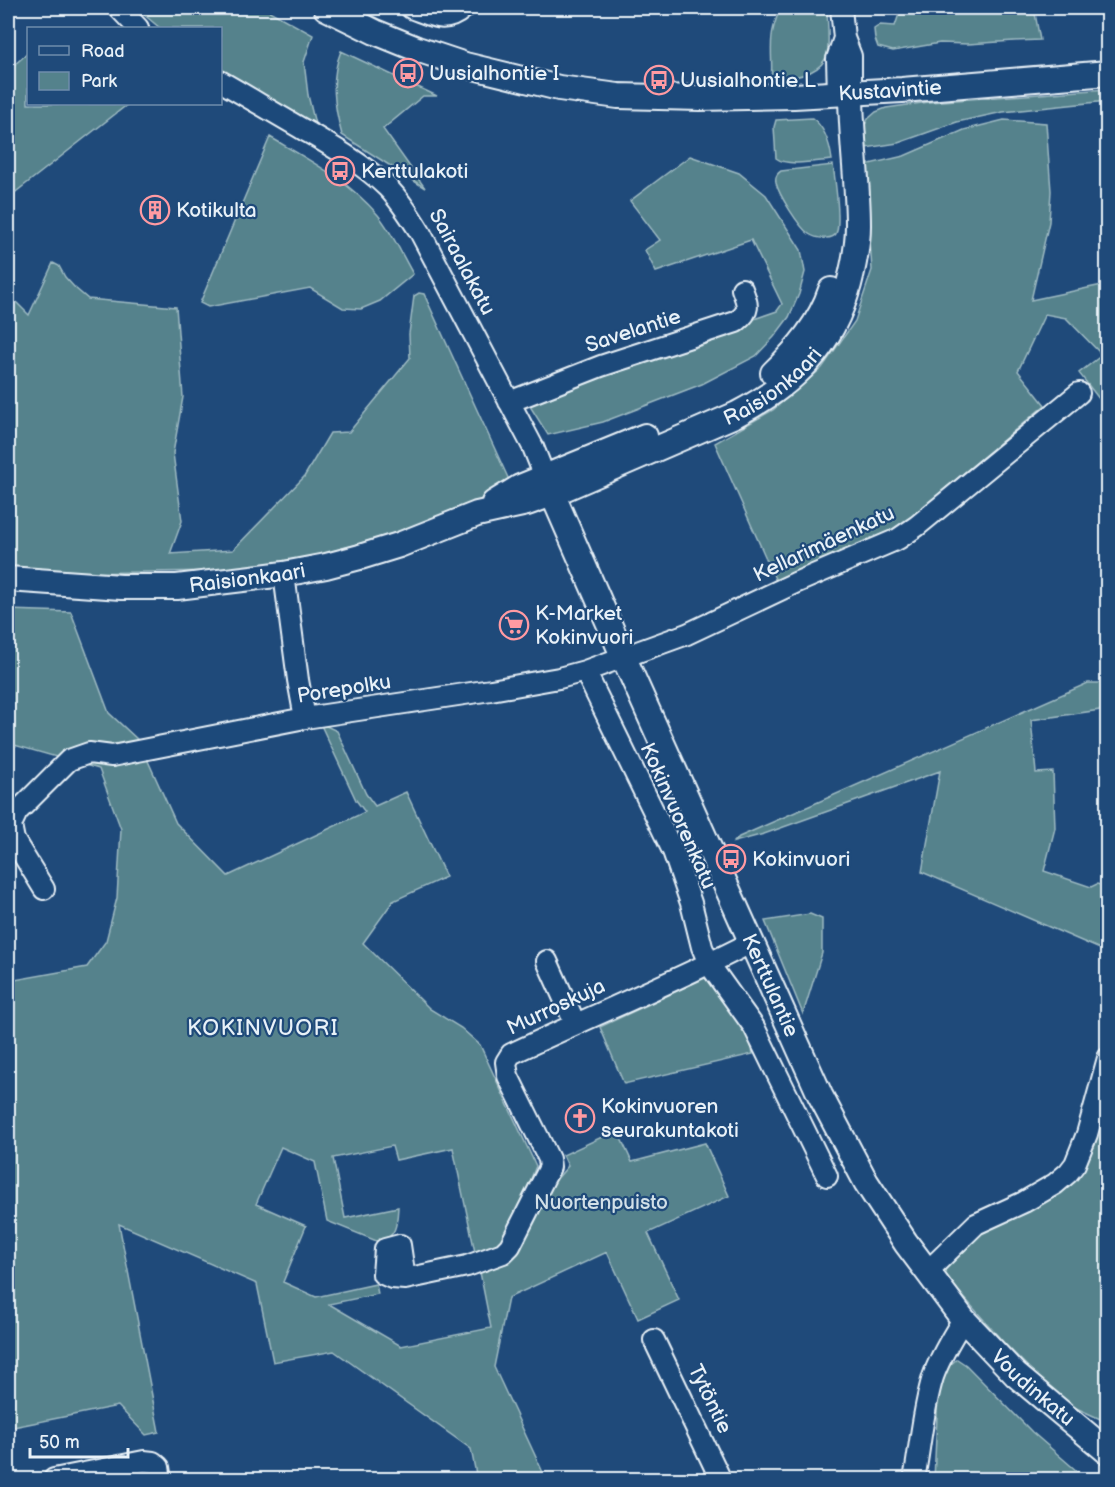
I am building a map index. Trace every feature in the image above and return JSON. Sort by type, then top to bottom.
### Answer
[{"type":"main road","name":"Kustavintie","points":[[326,8],[375,32],[465,65],[559,88],[618,96],[690,98],[794,96],[1107,73]]},
{"type":"main road","name":"Raisionkaari","points":[[8,579],[121,587],[177,587],[284,574],[326,566],[399,545],[477,514],[527,503],[549,485],[737,414],[754,405],[797,374],[812,358],[827,339],[843,306],[854,265],[858,225],[851,121],[845,93]]},
{"type":"main road","name":"Kerttulantie","points":[[549,485],[820,1095],[866,1182],[906,1243],[963,1319]]},
{"type":"main road","name":"Voudinkatu","points":[[963,1319],[1016,1375],[1107,1452]]},
{"type":"street","points":[[119,8],[137,27]]},
{"type":"street","points":[[411,8],[439,18],[455,16],[464,8]]},
{"type":"street","points":[[841,8],[843,38],[837,59],[845,93]]},
{"type":"street","name":"Sairaalakatu","points":[[222,82],[325,142],[373,175],[405,209],[420,232],[509,402],[549,485]]},
{"type":"street","name":"Savelantie","points":[[509,402],[601,366],[736,322],[744,316],[747,309],[747,301],[742,289]]},
{"type":"street","name":"Kellarimäenkatu","points":[[624,658],[687,634],[795,583],[898,539],[917,526],[1079,393]]},
{"type":"street","points":[[284,574],[305,718]]},
{"type":"street","points":[[585,671],[624,658]]},
{"type":"street","name":"Porepolku","points":[[44,889],[14,840],[11,825],[17,812],[69,760],[89,753],[112,756],[305,718],[491,690],[585,671]]},
{"type":"street","name":"Kokinvuorenkatu","points":[[585,671],[673,851],[692,903],[702,947],[709,964],[754,1027],[827,1176]]},
{"type":"street","name":"Murroskuja","points":[[405,1279],[467,1266],[503,1253],[510,1246],[550,1167],[549,1159],[508,1076],[506,1062],[511,1054],[709,964],[752,942]]},
{"type":"street","points":[[547,961],[575,1023]]},
{"type":"street","points":[[927,1272],[976,1224],[1024,1202],[1055,1184],[1068,1173],[1075,1164],[1087,1134],[1107,1058]]},
{"type":"street","points":[[914,1479],[933,1378],[947,1345],[963,1319]]},
{"type":"street","name":"Tytöntie","points":[[654,1340],[721,1479]]},
{"type":"street","points":[[54,1479],[144,1461],[153,1462],[160,1473]]},
{"type":"green space","points":[[136,8],[264,8],[313,35],[304,62],[308,95],[315,124],[270,100],[222,70],[222,27],[159,27]]},
{"type":"green space","points":[[780,8],[827,8],[828,49],[824,61],[812,71],[795,77],[771,80],[772,36]]},
{"type":"green space","points":[[901,8],[1034,8],[1040,40],[968,44],[940,43],[893,51],[878,47],[874,29],[880,25],[895,26]]},
{"type":"green space","points":[[341,51],[437,96],[423,96],[383,129],[425,188],[342,135],[334,93],[335,72]]},
{"type":"green space","points":[[27,54],[27,105],[127,105],[8,198],[8,66],[14,65]]},
{"type":"green space","points":[[1107,89],[1107,101],[1003,112],[957,122],[898,143],[866,148],[862,134],[868,119],[876,112],[886,108],[929,102]]},
{"type":"green space","points":[[812,118],[826,137],[832,160],[795,163],[776,158],[774,127],[776,120]]},
{"type":"green space","points":[[1004,120],[1046,123],[1051,191],[1049,222],[1031,300],[1107,284],[1107,409],[1079,373],[1102,355],[1066,318],[1045,314],[1018,371],[1045,405],[896,530],[776,581],[715,443],[773,410],[822,368],[855,321],[872,270],[865,165],[904,156],[964,130]]},
{"type":"green space","points":[[270,137],[354,191],[378,215],[388,229],[413,274],[380,301],[361,309],[343,308],[310,288],[208,307],[200,303]]},
{"type":"green space","points":[[690,156],[739,173],[766,195],[801,250],[805,272],[789,317],[756,356],[702,384],[603,422],[548,435],[528,403],[532,396],[777,311],[782,304],[751,240],[656,272],[645,250],[660,240],[630,201]]},
{"type":"green space","points":[[833,165],[838,208],[837,231],[829,238],[816,237],[809,234],[795,218],[781,195],[776,178],[781,171]]},
{"type":"green space","points":[[53,263],[59,266],[65,277],[88,299],[176,307],[183,397],[173,453],[182,521],[170,554],[233,550],[304,477],[330,433],[349,432],[410,358],[409,334],[414,296],[419,293],[424,294],[509,480],[501,488],[462,510],[390,535],[319,555],[221,571],[69,573],[8,569],[8,294],[29,315]]},
{"type":"green space","name":"Nuortenpuisto","points":[[8,610],[71,612],[109,713],[139,741],[176,823],[228,876],[365,812],[356,800],[320,723],[337,731],[366,794],[375,806],[406,792],[446,877],[393,901],[363,943],[430,1009],[461,1028],[480,1045],[536,1166],[525,1195],[511,1226],[500,1242],[489,1251],[476,1257],[453,1148],[396,1160],[392,1146],[333,1158],[345,1218],[398,1207],[393,1233],[379,1242],[327,1221],[315,1162],[281,1147],[256,1204],[306,1226],[283,1282],[316,1297],[376,1284],[378,1294],[329,1304],[401,1346],[491,1328],[480,1272],[521,1247],[549,1188],[568,1166],[563,1155],[617,1130],[632,1162],[705,1143],[729,1196],[648,1233],[679,1300],[638,1319],[607,1252],[508,1298],[494,1367],[546,1479],[477,1479],[471,1449],[334,1351],[273,1362],[257,1284],[119,1224],[159,1432],[146,1435],[118,1406],[8,1428],[8,970],[15,980],[87,967],[106,941],[117,898],[121,829],[99,769],[11,744],[8,747]]},
{"type":"green space","points":[[1088,683],[1107,683],[1107,709],[1031,720],[1036,773],[1053,772],[1055,828],[1044,871],[1091,887],[1097,884],[1107,887],[1107,952],[922,872],[940,771],[764,834],[734,842],[739,837]]},
{"type":"green space","points":[[810,914],[822,919],[822,953],[803,1014],[765,921]]},
{"type":"green space","points":[[705,978],[747,1028],[753,1054],[624,1084],[600,1027]]},
{"type":"green space","points":[[1107,1090],[1107,1177],[1100,1200],[1108,1205],[1107,1422],[1063,1402],[1006,1345],[946,1277],[945,1268],[954,1254],[977,1232],[1082,1169],[1095,1145]]},
{"type":"green space","points":[[957,1359],[966,1365],[1032,1432],[1085,1480],[934,1480],[938,1393],[949,1366]]},
{"type":"place","name":"Uusialhontie I","points":[[408,73]]},
{"type":"place","name":"Uusialhontie L","points":[[659,80]]},
{"type":"place","name":"Kerttulakoti","points":[[340,171]]},
{"type":"place","name":"Kotikulta","points":[[155,210]]},
{"type":"place","name":"K-Market Kokinvuori","points":[[514,625]]},
{"type":"place","name":"Kokinvuori","points":[[731,859]]},
{"type":"place","name":"Kokinvuoren seurakuntakoti","points":[[580,1118]]},
{"type":"district","name":"KOKINVUORI","points":[[263,1028]]}]
